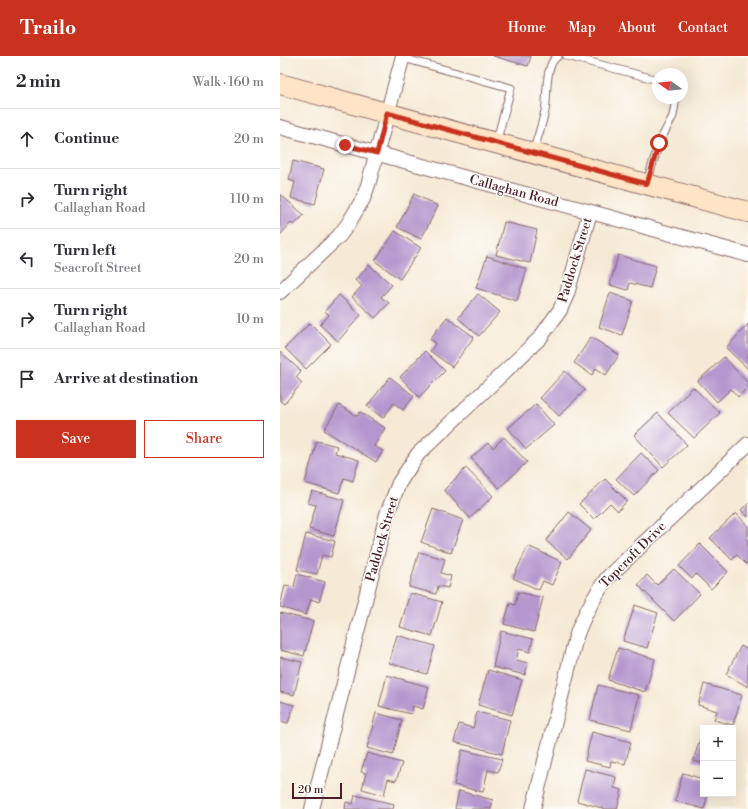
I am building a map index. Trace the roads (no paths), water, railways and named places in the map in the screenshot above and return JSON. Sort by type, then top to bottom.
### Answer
[{"type":"main road","points":[[280,84],[748,212]]},
{"type":"street","points":[[280,292],[339,236],[363,199],[403,57]]},
{"type":"street","name":"Callaghan Road","points":[[280,127],[748,255]]},
{"type":"street","name":"Paddock Street","points":[[312,809],[387,514],[400,482],[418,454],[540,338],[550,324],[567,294],[590,212]]},
{"type":"street","name":"Topcroft Drive","points":[[533,809],[576,637],[582,620],[598,591],[607,578],[748,444]]},
{"type":"lane","points":[[533,153],[546,109],[549,74],[552,62],[558,56]]},
{"type":"lane","points":[[567,56],[652,78]]},
{"type":"lane","points":[[403,57],[511,88],[496,143]]},
{"type":"lane","points":[[647,184],[659,143],[673,116],[675,104]]}]
